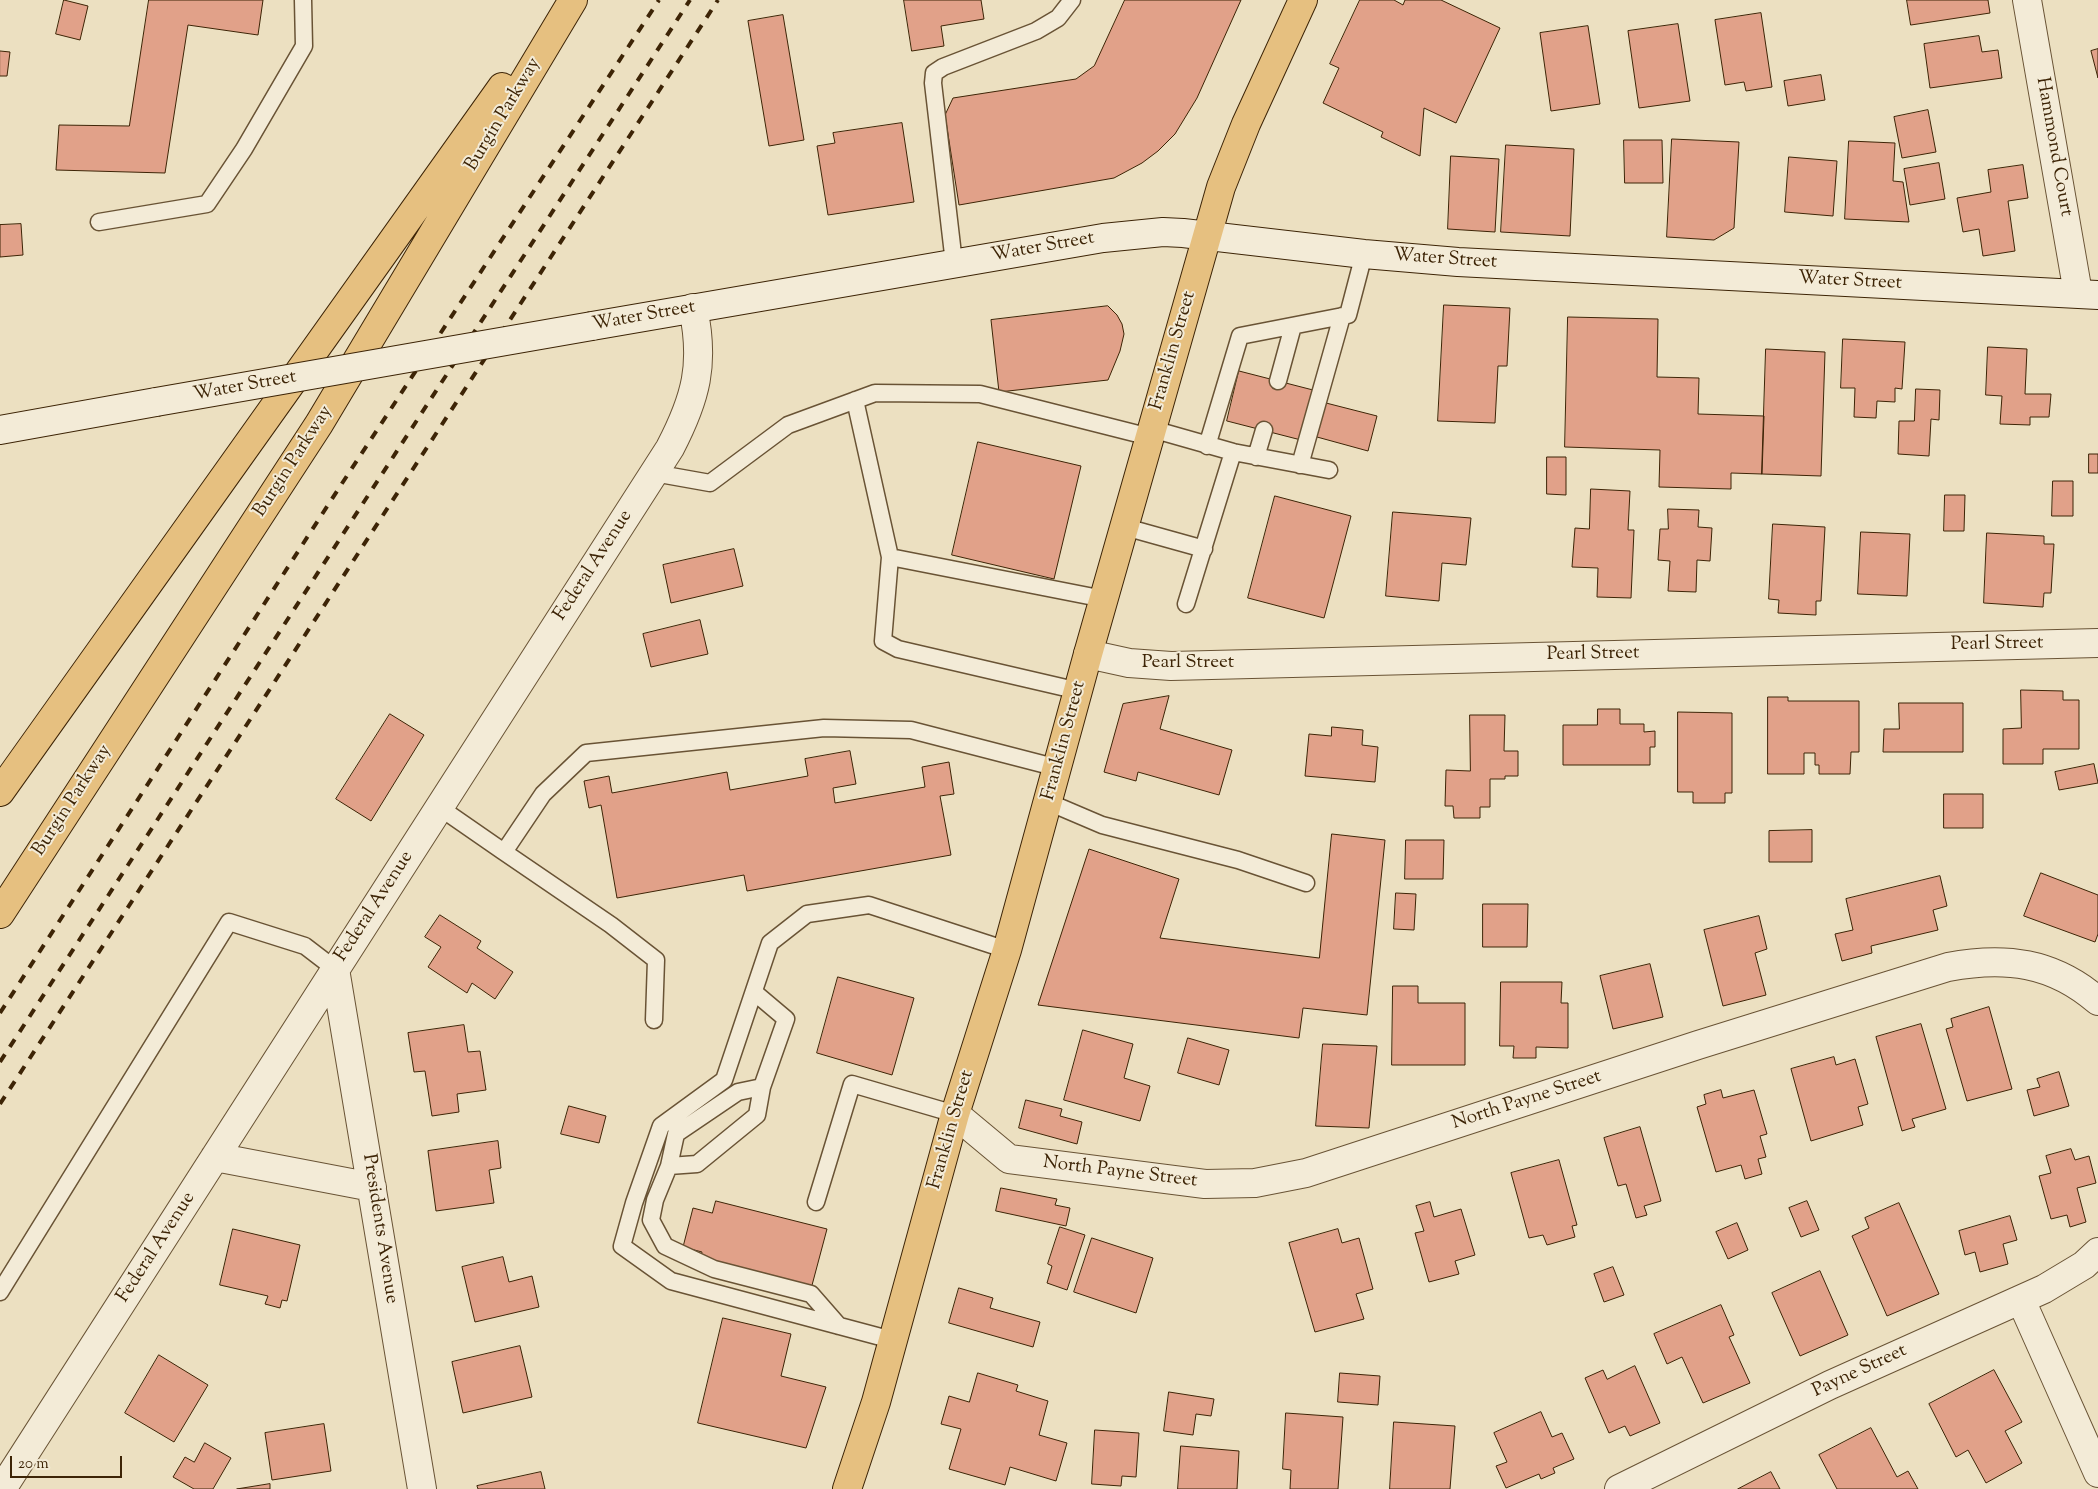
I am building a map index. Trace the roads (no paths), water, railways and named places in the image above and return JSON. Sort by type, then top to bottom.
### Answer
[{"type":"main road","name":"Burgin Parkway","points":[[0,792],[563,0]]},
{"type":"main road","name":"Burgin Parkway","points":[[0,914],[319,424],[573,0]]},
{"type":"main road","name":"Franklin Street","points":[[847,1489],[876,1402],[955,1114],[1007,950],[1088,654],[1207,235],[1235,151],[1303,0]]},
{"type":"street","name":"Hammond Court","points":[[2027,0],[2088,294]]},
{"type":"street","name":"Water Street","points":[[0,430],[693,308],[1132,234],[1163,232],[1207,235],[1364,254],[1458,262],[2088,294]]},
{"type":"street","name":"Federal Avenue","points":[[2,1489],[654,473],[680,428],[697,381],[698,341],[693,308]]},
{"type":"street","name":"Pearl Street","points":[[1088,654],[1129,663],[1172,666],[2098,642]]},
{"type":"street","name":"North Payne Street","points":[[955,1114],[1009,1159],[1180,1182],[1255,1183],[1306,1173],[1698,1045],[1948,967],[1988,962],[2032,966],[2051,971],[2069,979],[2098,1001]]},
{"type":"street","name":"Presidents Avenue","points":[[335,969],[422,1489]]},
{"type":"street","points":[[215,1157],[372,1188]]},
{"type":"street","name":"Payne Street","points":[[1619,1489],[1838,1382],[2021,1300],[2066,1277],[2098,1252]]},
{"type":"street","points":[[2021,1300],[2098,1473]]},
{"type":"lane","points":[[99,222],[207,204],[244,149],[304,46],[303,0]]},
{"type":"lane","points":[[954,263],[933,83],[934,73],[943,67],[1036,31],[1058,18],[1072,0]]},
{"type":"lane","points":[[1207,446],[1240,336],[1348,315],[1364,254]]},
{"type":"lane","points":[[1300,465],[1342,316]]},
{"type":"lane","points":[[1278,381],[1293,326]]},
{"type":"lane","points":[[654,473],[710,483],[788,425],[875,393],[980,394],[1233,452],[1328,470]]},
{"type":"lane","points":[[855,400],[890,557],[883,641],[898,649],[1079,691]]},
{"type":"lane","points":[[1256,457],[1264,430]]},
{"type":"lane","points":[[1186,604],[1233,452]]},
{"type":"lane","points":[[1125,527],[1204,549]]},
{"type":"lane","points":[[890,557],[1104,599]]},
{"type":"lane","points":[[504,852],[543,794],[586,753],[824,728],[911,730],[1058,768]]},
{"type":"lane","points":[[1048,802],[1102,825],[1238,860],[1306,884]]},
{"type":"lane","points":[[439,807],[611,925],[656,960],[654,1020]]},
{"type":"lane","points":[[892,1340],[671,1281],[622,1246],[634,1203],[661,1126],[724,1080],[770,942],[807,914],[869,905],[1007,950]]},
{"type":"lane","points":[[0,1292],[229,922],[305,946],[335,969]]},
{"type":"lane","points":[[669,1166],[697,1164],[757,1115],[762,1087],[786,1019],[754,992]]},
{"type":"lane","points":[[816,1202],[852,1084],[955,1114]]},
{"type":"lane","points":[[762,1087],[738,1092],[676,1134],[669,1166],[655,1200],[652,1220],[666,1246],[714,1269],[811,1294],[839,1326]]},
{"type":"railway","points":[[0,1013],[339,488],[659,0]]},
{"type":"railway","points":[[0,1062],[690,0]]},
{"type":"railway","points":[[0,1104],[718,0]]}]
